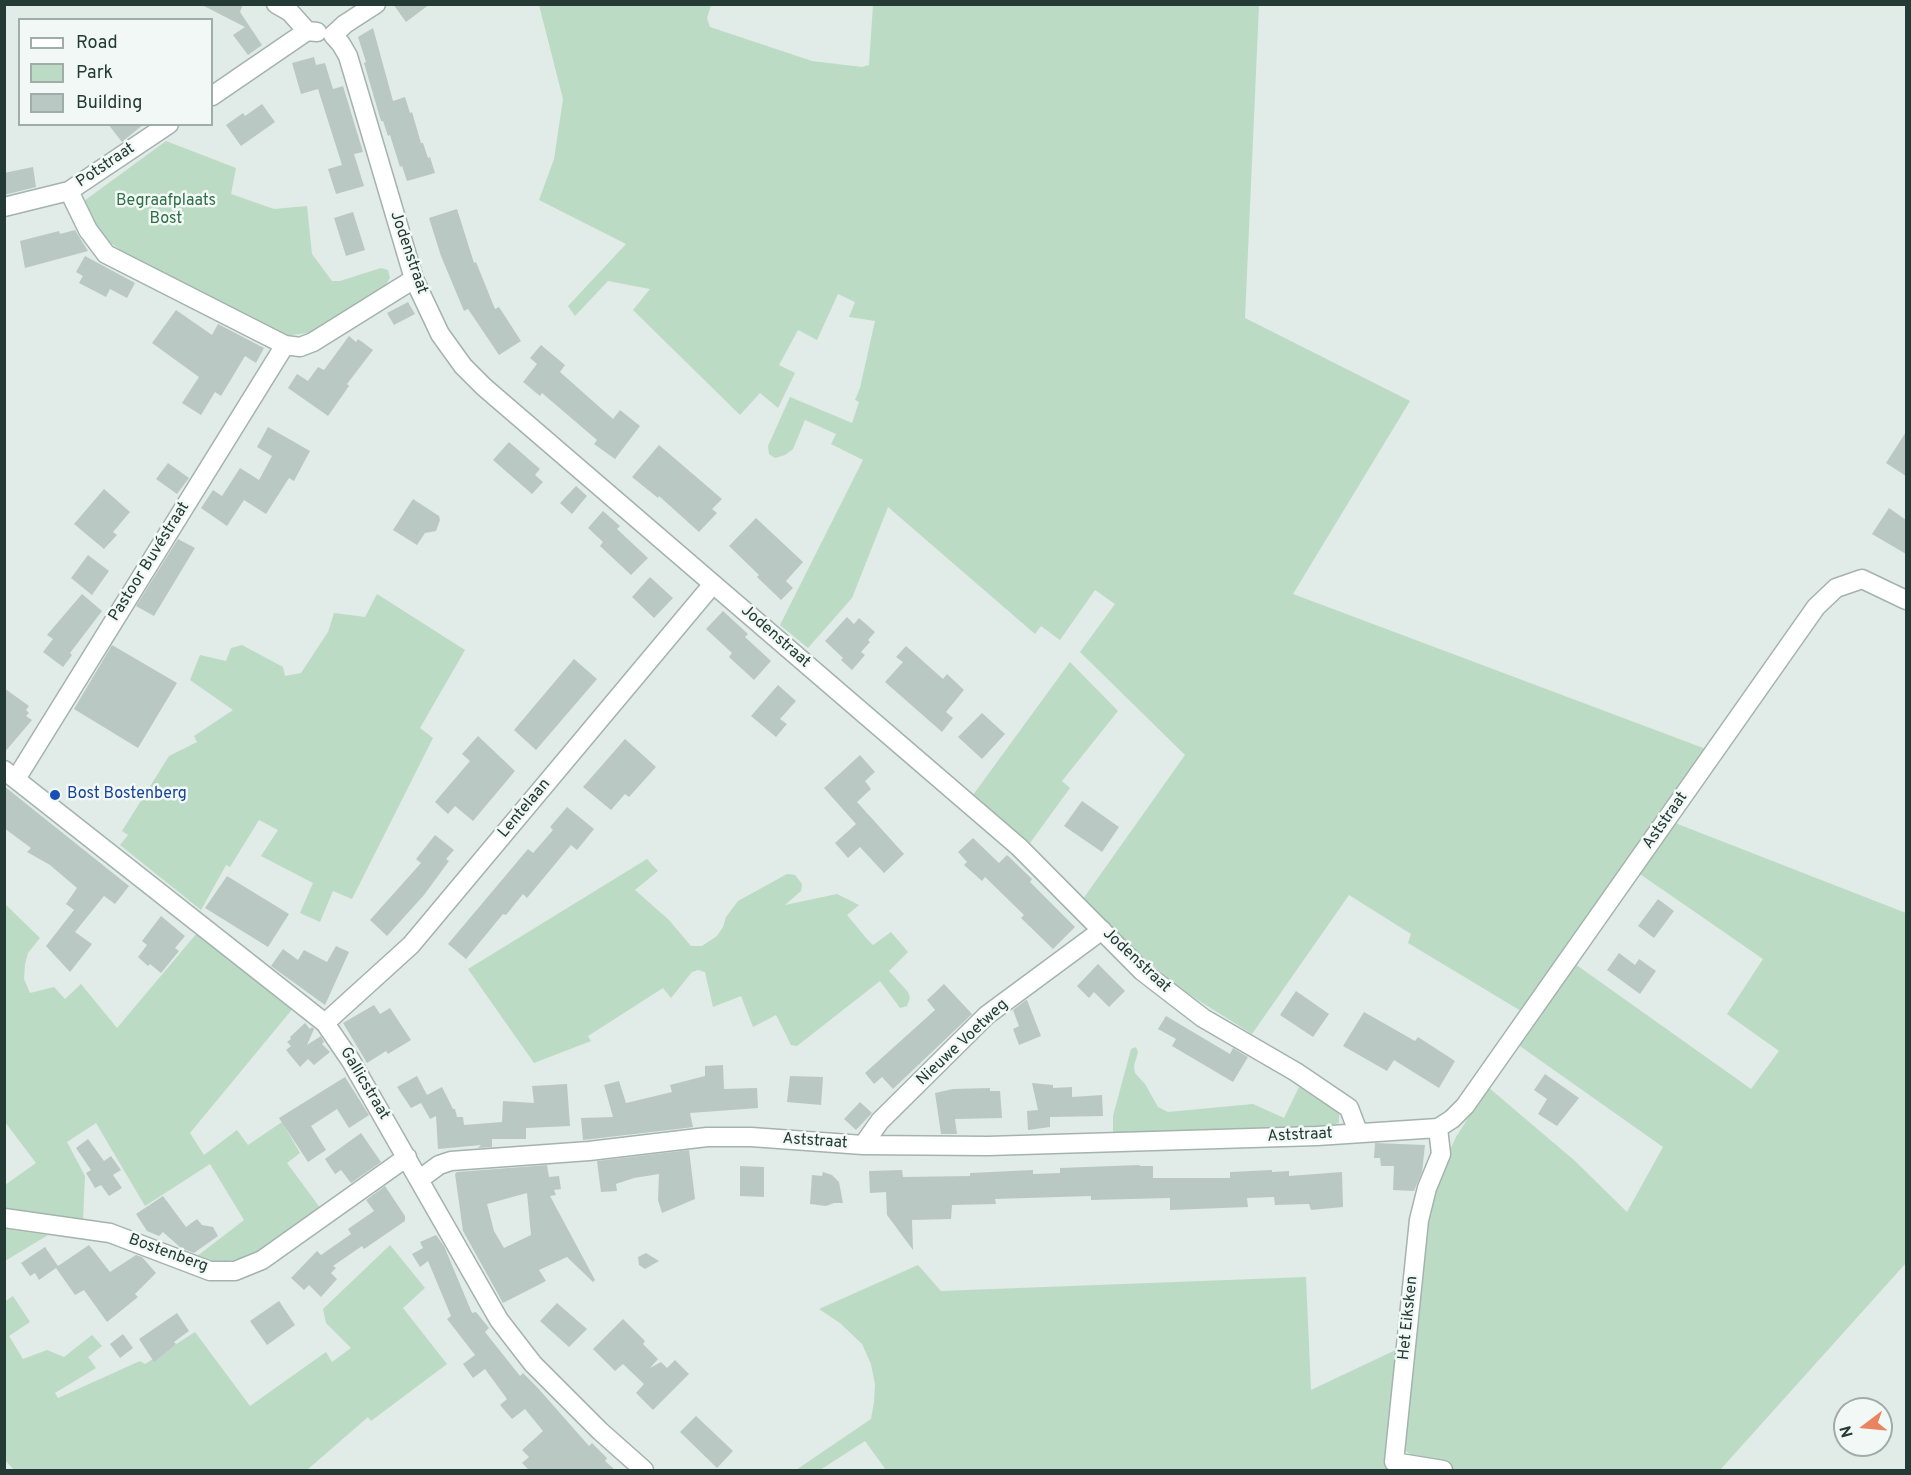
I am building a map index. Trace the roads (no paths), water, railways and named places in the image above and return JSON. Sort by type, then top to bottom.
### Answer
[{"type":"street","points":[[276,4],[290,12],[307,31],[333,35],[345,24],[376,4]]},
{"type":"street","points":[[213,95],[307,31]]},
{"type":"street","name":"Jodenstraat","points":[[333,35],[348,56],[414,279],[440,334],[463,366],[484,387],[1019,847],[1142,971],[1203,1018],[1296,1072],[1349,1108],[1358,1132]]},
{"type":"street","name":"Potstraat","points":[[4,207],[69,191],[166,126]]},
{"type":"street","points":[[69,191],[88,230],[106,254],[285,345],[300,346],[313,342],[414,279]]},
{"type":"street","name":"Pastoor Buvéstraat","points":[[10,775],[285,345]]},
{"type":"street","name":"Aststraat","points":[[420,1179],[439,1165],[451,1161],[589,1151],[707,1137],[751,1137],[863,1145],[1100,1144],[1317,1136],[1438,1128],[1452,1119],[1465,1106],[1816,607],[1836,588],[1862,579],[1906,600]]},
{"type":"street","name":"Lentelaan","points":[[325,1023],[411,945],[713,584]]},
{"type":"street","name":"Gallicstraat","points":[[10,775],[325,1023],[351,1061],[499,1320],[533,1364],[600,1431],[644,1470]]},
{"type":"street","name":"Nieuwe Voetweg","points":[[863,1145],[880,1121],[987,1015],[1102,930]]},
{"type":"street","name":"Het Eiksken","points":[[1438,1128],[1441,1154],[1427,1188],[1419,1220],[1394,1462],[1443,1470]]},
{"type":"street","name":"Bostenberg","points":[[4,1218],[110,1233],[210,1271],[235,1271],[262,1260],[407,1157]]},
{"type":"place","name":"Bost Bostenberg","points":[[55,795]]},
{"type":"park label","name":"Begraafplaats Bost","points":[[166,211]]}]
